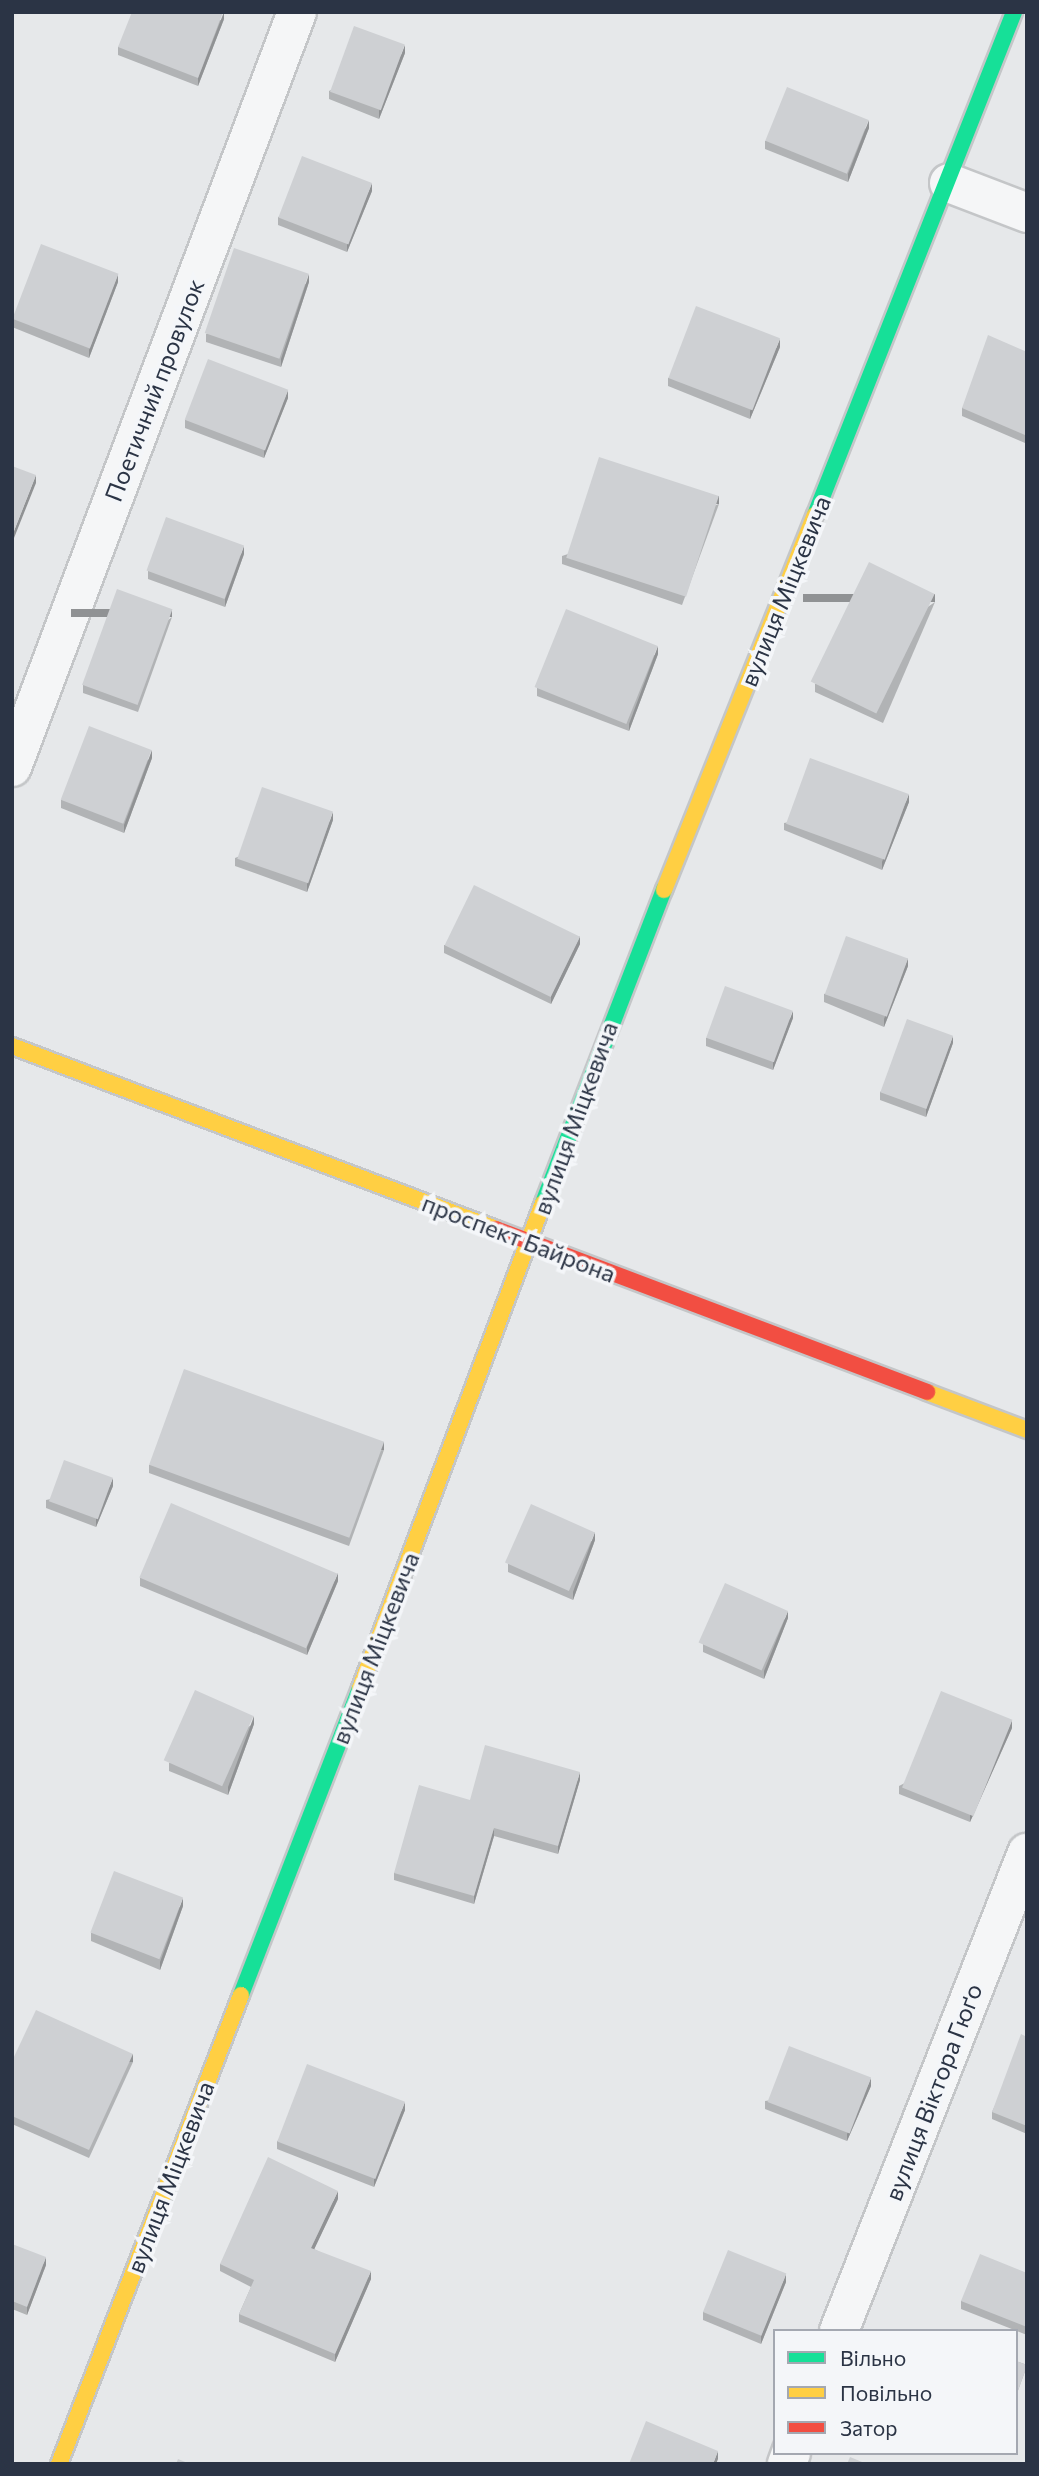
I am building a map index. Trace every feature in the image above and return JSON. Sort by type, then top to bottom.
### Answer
[{"type":"street","name":"Поетичний провулок","points":[[12,767],[297,12]]},
{"type":"street","name":"вулиця Міцкевича","points":[[59,2464],[530,1242],[591,1071],[949,183],[1014,12]]},
{"type":"street","points":[[949,183],[1027,213]]},
{"type":"street","name":"проспект Байрона","points":[[12,1046],[1027,1430]]},
{"type":"street","name":"вулиця Віктора Гюґо","points":[[840,2329],[1027,1853]]},
{"type":"building","points":[[132,12],[223,12],[198,78],[118,47]]},
{"type":"building","points":[[354,26],[405,44],[381,110],[330,92]]},
{"type":"building","points":[[787,87],[869,120],[847,174],[765,141]]},
{"type":"building","points":[[302,156],[372,183],[348,244],[278,218]]},
{"type":"building","points":[[41,244],[118,274],[90,348],[12,319]]},
{"type":"building","points":[[234,248],[309,274],[279,359],[205,333]]},
{"type":"building","points":[[696,306],[780,338],[752,410],[668,378]]},
{"type":"building","points":[[988,335],[1027,352],[1025,435],[962,408]]},
{"type":"building","points":[[208,359],[288,390],[265,451],[185,420]]},
{"type":"building","points":[[599,457],[719,496],[686,597],[566,558]]},
{"type":"building","points":[[12,466],[36,475],[12,536]]},
{"type":"building","points":[[166,517],[244,545],[224,599],[147,571]]},
{"type":"building","points":[[869,562],[935,594],[876,714],[811,682]]},
{"type":"building","points":[[117,589],[172,609],[138,705],[82,685]]},
{"type":"building","points":[[566,609],[658,646],[626,724],[535,687]]},
{"type":"building","points":[[89,726],[152,750],[123,824],[61,800]]},
{"type":"building","points":[[810,758],[909,794],[885,860],[786,824]]},
{"type":"building","points":[[262,787],[333,811],[308,883],[237,859]]},
{"type":"building","points":[[474,885],[580,937],[551,997],[445,945]]},
{"type":"building","points":[[846,936],[908,959],[887,1017],[825,994]]},
{"type":"building","points":[[725,986],[793,1011],[774,1062],[706,1038]]},
{"type":"building","points":[[907,1019],[953,1036],[926,1109],[880,1092]]},
{"type":"building","points":[[184,1369],[384,1442],[349,1538],[149,1465]]},
{"type":"building","points":[[64,1460],[113,1478],[98,1519],[49,1501]]},
{"type":"building","points":[[171,1503],[338,1574],[306,1648],[139,1578]]},
{"type":"building","points":[[531,1504],[595,1532],[569,1591],[505,1562]]},
{"type":"building","points":[[725,1583],[788,1611],[762,1670],[699,1642]]},
{"type":"building","points":[[195,1690],[253,1716],[222,1786],[164,1760]]},
{"type":"building","points":[[941,1691],[1012,1720],[973,1816],[902,1787]]},
{"type":"building","points":[[485,1745],[580,1772],[558,1846],[494,1828],[474,1896],[394,1873],[419,1785],[470,1800]]},
{"type":"building","points":[[114,1871],[183,1898],[159,1959],[90,1933]]},
{"type":"building","points":[[36,2010],[133,2054],[89,2150],[12,2116],[12,2061]]},
{"type":"building","points":[[1021,2034],[1027,2037],[1027,2126],[992,2112]]},
{"type":"building","points":[[789,2046],[871,2078],[850,2134],[767,2102]]},
{"type":"building","points":[[307,2064],[405,2102],[375,2179],[277,2141]]},
{"type":"building","points":[[268,2157],[338,2191],[311,2248],[371,2271],[335,2354],[239,2314],[254,2280],[220,2264]]},
{"type":"building","points":[[12,2244],[46,2257],[27,2307],[12,2301]]},
{"type":"building","points":[[728,2250],[786,2274],[761,2336],[703,2312]]},
{"type":"building","points":[[980,2254],[1027,2273],[1027,2327],[961,2301]]},
{"type":"building","points":[[1018,2362],[1027,2366],[1018,2391]]},
{"type":"building","points":[[646,2421],[718,2451],[713,2464],[629,2464]]},
{"type":"building","points":[[850,2457],[867,2464],[847,2464]]},
{"type":"building","points":[[178,2459],[190,2464],[176,2464]]},
{"type":"traffic: fast","points":[[815,515],[1014,12]]},
{"type":"traffic: fast","points":[[543,1203],[664,890]]},
{"type":"traffic: fast","points":[[241,1995],[360,1688]]},
{"type":"traffic: slow","points":[[664,890],[815,515]]},
{"type":"traffic: slow","points":[[12,1046],[496,1229]]},
{"type":"traffic: slow","points":[[360,1688],[543,1203]]},
{"type":"traffic: slow","points":[[927,1392],[1027,1430]]},
{"type":"traffic: slow","points":[[59,2464],[241,1995]]},
{"type":"traffic: jam","points":[[496,1229],[927,1392]]}]
